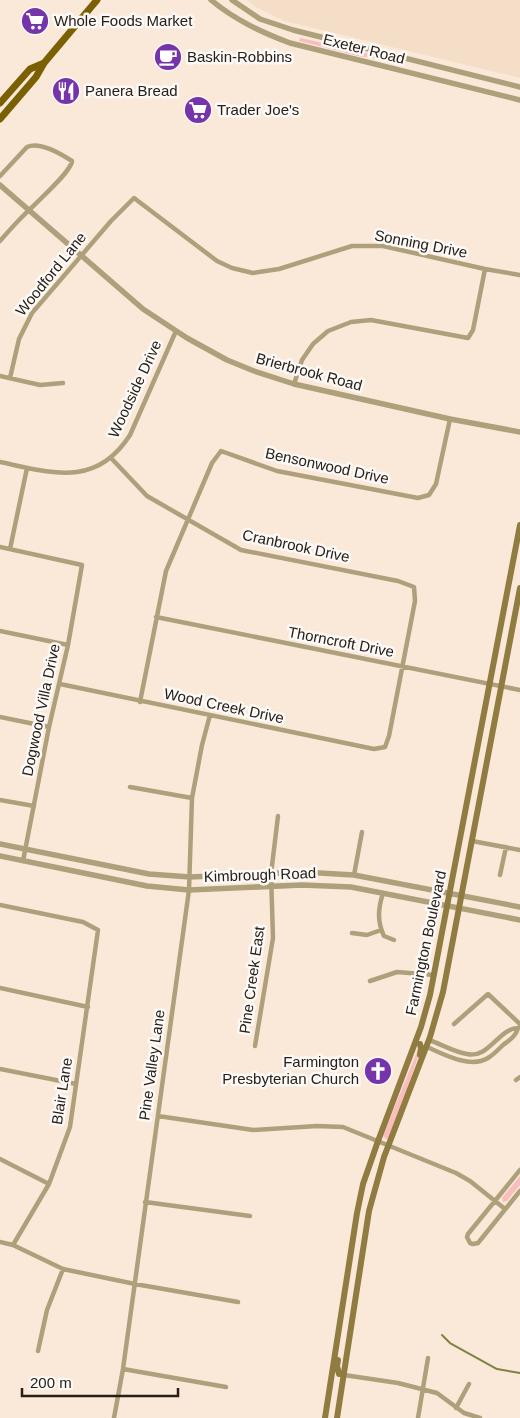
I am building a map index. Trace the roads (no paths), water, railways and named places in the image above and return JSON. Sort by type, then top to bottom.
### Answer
[{"type":"main road","points":[[0,119],[36,77],[44,63],[96,0]]},
{"type":"main road","points":[[0,103],[30,69],[44,63]]},
{"type":"main road","name":"Farmington Boulevard","points":[[325,1418],[338,1374],[369,1211],[380,1169],[408,1094],[421,1045],[426,1010],[520,525]]},
{"type":"main road","name":"Farmington Boulevard","points":[[337,1418],[340,1319],[360,1197],[378,1141],[421,1045],[429,1040],[443,992],[501,686],[519,604],[520,588]]},
{"type":"street","name":"Exeter Road","points":[[211,0],[229,14],[257,30],[290,43],[520,100]]},
{"type":"street","name":"Exeter Road","points":[[232,0],[260,19],[294,30],[520,87]]},
{"type":"street","points":[[0,176],[32,144],[39,145],[72,161],[66,173],[0,241]]},
{"type":"street","name":"Brierbrook Road","points":[[0,186],[139,305],[176,331],[232,362],[294,384],[450,419],[520,432]]},
{"type":"street","name":"Woodford Lane","points":[[10,378],[17,346],[27,320],[111,221],[134,198]]},
{"type":"street","name":"Sonning Drive","points":[[134,198],[217,261],[232,268],[252,272],[278,269],[352,246],[383,246],[485,270],[520,276]]},
{"type":"street","points":[[294,384],[302,360],[313,344],[328,331],[351,322],[371,320],[468,338],[473,330],[485,270]]},
{"type":"street","name":"Woodside Drive","points":[[0,462],[54,473],[74,473],[91,470],[111,458],[130,435],[176,331]]},
{"type":"street","points":[[0,376],[40,384],[63,382]]},
{"type":"street","name":"Bensonwood Drive","points":[[188,521],[212,463],[221,451],[277,471],[418,498],[429,495],[436,484],[450,419]]},
{"type":"street","name":"Cranbrook Drive","points":[[111,458],[147,496],[241,550],[398,581],[414,587],[415,601],[402,667]]},
{"type":"street","points":[[0,547],[10,549],[27,468]]},
{"type":"street","points":[[140,702],[166,571],[188,521]]},
{"type":"street","name":"Dogwood Villa Drive","points":[[10,549],[82,565],[68,645],[49,727],[23,861]]},
{"type":"street","points":[[506,601],[519,604]]},
{"type":"street","name":"Thorncroft Drive","points":[[156,617],[520,690]]},
{"type":"street","points":[[0,632],[68,645]]},
{"type":"street","name":"Wood Creek Drive","points":[[60,684],[374,749],[385,747],[389,736],[402,667]]},
{"type":"street","name":"Pine Valley Lane","points":[[114,1418],[123,1370],[189,890],[192,798],[210,714]]},
{"type":"street","points":[[0,718],[49,727]]},
{"type":"street","points":[[130,787],[192,798]]},
{"type":"street","points":[[0,800],[34,806]]},
{"type":"street","name":"Pine Creek East","points":[[255,1046],[273,938],[271,874],[278,816]]},
{"type":"street","points":[[354,875],[362,832]]},
{"type":"street","points":[[472,841],[520,850]]},
{"type":"street","name":"Kimbrough Road","points":[[0,844],[149,874],[190,877],[302,872],[354,875],[520,907]]},
{"type":"street","points":[[500,876],[506,847]]},
{"type":"street","name":"Kimbrough Road","points":[[0,856],[147,886],[189,890],[302,885],[351,887],[520,920]]},
{"type":"street","points":[[383,893],[378,916],[381,930],[384,936],[394,940]]},
{"type":"street","name":"Blair Lane","points":[[0,905],[83,922],[98,930],[70,1127],[48,1184],[13,1245]]},
{"type":"street","points":[[352,934],[367,935],[381,930]]},
{"type":"street","points":[[370,981],[396,972],[434,975]]},
{"type":"street","points":[[0,988],[88,1007]]},
{"type":"street","points":[[454,1024],[488,994],[519,1026]]},
{"type":"street","points":[[429,1040],[467,1054],[473,1054],[485,1050],[511,1028],[519,1026]]},
{"type":"street","points":[[421,1045],[457,1059],[472,1062],[481,1061],[486,1060],[516,1034],[519,1026]]},
{"type":"street","points":[[0,1070],[76,1084]]},
{"type":"street","points":[[158,1116],[253,1130],[317,1126],[343,1127],[456,1173],[505,1210]]},
{"type":"street","points":[[0,1159],[48,1184]]},
{"type":"street","points":[[520,1170],[468,1234],[467,1238],[470,1243],[478,1243],[520,1191]]},
{"type":"street","points":[[145,1202],[250,1216]]},
{"type":"street","points":[[0,1242],[13,1245],[63,1269],[238,1302]]},
{"type":"street","points":[[38,1351],[48,1310],[63,1269]]},
{"type":"street","points":[[418,1418],[428,1358]]},
{"type":"street","points":[[123,1370],[226,1387]]},
{"type":"street","points":[[338,1374],[398,1383],[437,1393],[456,1408],[472,1417],[480,1418]]},
{"type":"street","points":[[456,1408],[470,1384]]},
{"type":"waterway","points":[[442,1335],[450,1343],[497,1369],[520,1373]]},
{"type":"place","name":"Whole Foods Market","points":[[35,21]]},
{"type":"place","name":"Baskin-Robbins","points":[[168,57]]},
{"type":"place","name":"Panera Bread","points":[[66,91]]},
{"type":"place","name":"Trader Joe's","points":[[198,110]]},
{"type":"place","name":"Farmington Presbyterian Church","points":[[378,1071]]}]
